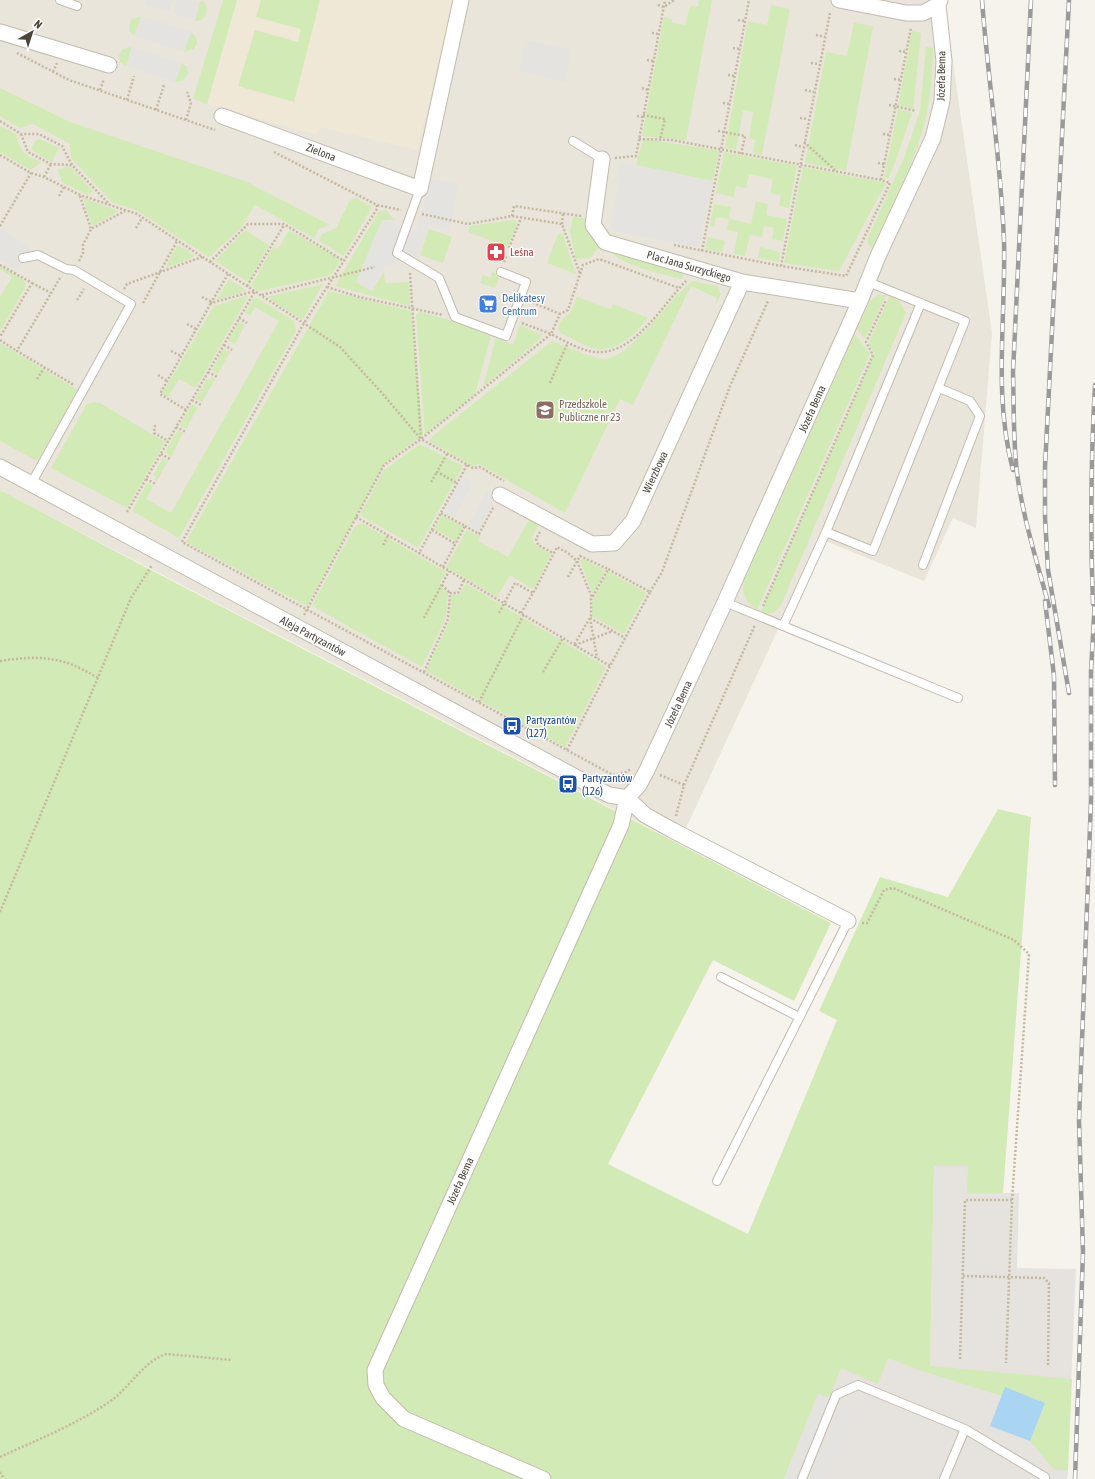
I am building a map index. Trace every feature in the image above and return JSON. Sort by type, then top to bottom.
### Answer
[{"type":"street","points":[[420,189],[461,0]]},
{"type":"street","points":[[839,0],[906,13],[922,13],[939,3]]},
{"type":"street","name":"Józefa Bema","points":[[543,1479],[404,1419],[383,1398],[376,1385],[375,1370],[621,826],[627,798],[639,784],[647,770],[725,602],[935,131],[942,101],[944,61],[939,3]]},
{"type":"street","points":[[0,32],[109,65]]},
{"type":"street","name":"Zielona","points":[[222,116],[420,189]]},
{"type":"street","name":"Plac Jana Surzyckiego","points":[[602,159],[593,225],[605,242],[742,282],[860,301]]},
{"type":"street","name":"Wierzbowa","points":[[501,493],[592,544],[614,543],[633,522],[742,282]]},
{"type":"street","name":"Aleja Partyzantów","points":[[0,467],[609,795],[627,798]]},
{"type":"street","points":[[627,798],[645,815],[848,921]]},
{"type":"lane","points":[[60,0],[77,6]]},
{"type":"lane","points":[[573,141],[602,159]]},
{"type":"lane","points":[[420,189],[396,253],[439,278],[455,317],[506,336],[526,282],[501,272]]},
{"type":"lane","points":[[23,258],[38,255],[66,269],[74,270],[131,304],[31,484]]},
{"type":"lane","points":[[826,532],[873,550],[965,321],[868,282]]},
{"type":"lane","points":[[783,626],[826,532],[921,303]]},
{"type":"lane","points":[[923,565],[980,416],[970,401],[939,388]]},
{"type":"lane","points":[[725,602],[958,698]]},
{"type":"lane","points":[[717,1181],[848,921]]},
{"type":"lane","points":[[721,977],[799,1017]]},
{"type":"lane","points":[[802,1479],[836,1395],[858,1385],[965,1429],[1045,1477],[1045,1479]]},
{"type":"lane","points":[[944,1479],[965,1429]]},
{"type":"path","points":[[602,159],[636,156],[665,0]]},
{"type":"path","points":[[664,7],[674,0]]},
{"type":"path","points":[[702,251],[749,0]]},
{"type":"path","points":[[658,5],[664,7]]},
{"type":"path","points":[[781,266],[808,120],[830,13]]},
{"type":"path","points":[[738,20],[745,21]]},
{"type":"path","points":[[881,180],[910,28]]},
{"type":"path","points":[[652,33],[658,34]]},
{"type":"path","points":[[816,35],[825,37]]},
{"type":"path","points":[[733,48],[740,49]]},
{"type":"path","points":[[899,51],[906,52]]},
{"type":"path","points":[[13,52],[69,80],[216,130]]},
{"type":"path","points":[[647,60],[653,61]]},
{"type":"path","points":[[811,62],[819,64]]},
{"type":"path","points":[[728,75],[735,76]]},
{"type":"path","points":[[127,100],[134,76]]},
{"type":"path","points":[[894,79],[901,80]]},
{"type":"path","points":[[156,110],[164,85]]},
{"type":"path","points":[[642,88],[648,90]]},
{"type":"path","points":[[806,90],[814,92]]},
{"type":"path","points":[[186,120],[191,102],[187,92]]},
{"type":"path","points":[[723,103],[730,104]]},
{"type":"path","points":[[889,105],[916,111]]},
{"type":"path","points":[[637,116],[665,119],[660,140]]},
{"type":"path","points":[[800,118],[808,120]]},
{"type":"path","points":[[0,121],[21,134],[40,134],[62,146],[72,165],[111,206]]},
{"type":"path","points":[[718,131],[745,136],[741,154]]},
{"type":"path","points":[[21,134],[28,152],[50,164],[72,165]]},
{"type":"path","points":[[884,134],[890,135]]},
{"type":"path","points":[[639,139],[672,140],[881,180],[890,183],[846,276],[781,266],[674,245]]},
{"type":"path","points":[[804,142],[837,172]]},
{"type":"path","points":[[795,145],[803,146]]},
{"type":"path","points":[[273,152],[377,205],[468,224],[512,216],[562,224]]},
{"type":"path","points":[[0,155],[31,173],[44,177],[80,195],[142,218],[340,347],[421,439],[473,468],[480,467],[501,493],[478,534],[441,513]]},
{"type":"path","points":[[878,163],[884,164]]},
{"type":"path","points":[[44,177],[50,164]]},
{"type":"path","points":[[0,226],[31,173]]},
{"type":"path","points":[[59,196],[64,187]]},
{"type":"path","points":[[80,195],[91,229]]},
{"type":"path","points":[[377,205],[377,209],[304,323],[182,542],[307,608],[613,775],[626,772],[636,764],[684,785]]},
{"type":"path","points":[[512,216],[514,206],[594,218]]},
{"type":"path","points":[[74,270],[83,253],[83,245],[91,229],[125,211]]},
{"type":"path","points":[[563,214],[562,224],[580,274]]},
{"type":"path","points":[[136,228],[142,218]]},
{"type":"path","points":[[509,248],[521,218]]},
{"type":"path","points":[[210,262],[248,224],[284,224],[344,261]]},
{"type":"path","points":[[247,286],[284,224]]},
{"type":"path","points":[[131,304],[140,309],[177,241]]},
{"type":"path","points":[[120,297],[127,284],[160,271],[203,257]]},
{"type":"path","points":[[297,628],[384,465],[421,439],[551,334],[560,314],[568,310],[584,265],[599,259],[679,288]]},
{"type":"path","points":[[412,261],[409,269],[421,439]]},
{"type":"path","points":[[0,265],[51,294]]},
{"type":"path","points":[[261,295],[375,267]]},
{"type":"path","points":[[512,319],[585,349],[599,352],[618,349],[637,336],[689,278],[691,267]]},
{"type":"path","points":[[17,351],[66,269]]},
{"type":"path","points":[[186,410],[160,394],[228,274]]},
{"type":"path","points":[[0,337],[32,283]]},
{"type":"path","points":[[327,287],[413,309],[455,317]]},
{"type":"path","points":[[567,750],[610,666],[662,572],[730,386],[774,287]]},
{"type":"path","points":[[202,297],[211,303],[255,291]]},
{"type":"path","points":[[127,512],[255,291]]},
{"type":"path","points":[[672,830],[684,785],[873,355],[866,342],[890,291]]},
{"type":"path","points":[[520,297],[560,314]]},
{"type":"path","points":[[240,318],[247,323]]},
{"type":"path","points":[[187,324],[196,329]]},
{"type":"path","points":[[0,340],[84,391]]},
{"type":"path","points":[[550,383],[568,342]]},
{"type":"path","points":[[224,345],[232,350]]},
{"type":"path","points":[[172,351],[181,356]]},
{"type":"path","points":[[37,379],[44,367]]},
{"type":"path","points":[[208,372],[217,377]]},
{"type":"path","points":[[158,375],[167,381]]},
{"type":"path","points":[[192,400],[201,405]]},
{"type":"path","points":[[155,425],[154,433],[168,441]]},
{"type":"path","points":[[176,427],[186,432]]},
{"type":"path","points":[[161,454],[170,459]]},
{"type":"path","points":[[431,482],[447,454]]},
{"type":"path","points":[[419,553],[467,465]]},
{"type":"path","points":[[437,472],[457,483]]},
{"type":"path","points":[[146,479],[156,484]]},
{"type":"path","points":[[356,517],[610,666]]},
{"type":"path","points":[[443,567],[466,526]]},
{"type":"path","points":[[543,526],[536,539],[538,545],[554,553]]},
{"type":"path","points":[[432,530],[456,544]]},
{"type":"path","points":[[383,545],[388,536]]},
{"type":"path","points":[[479,702],[557,547],[568,553],[577,562],[591,595],[590,618],[597,658]]},
{"type":"path","points":[[568,577],[580,556],[608,569],[650,592]]},
{"type":"path","points":[[0,912],[131,598],[152,565]]},
{"type":"path","points":[[591,600],[608,569]]},
{"type":"path","points":[[424,618],[449,571]]},
{"type":"path","points":[[450,593],[458,593],[464,580]]},
{"type":"path","points":[[499,613],[515,583],[533,593]]},
{"type":"path","points":[[424,672],[448,619],[450,593],[442,584]]},
{"type":"path","points":[[590,618],[625,638]]},
{"type":"path","points":[[574,645],[590,618]]},
{"type":"path","points":[[574,645],[613,631]]},
{"type":"path","points":[[543,672],[562,638]]},
{"type":"path","points":[[0,661],[43,657],[81,668],[98,678]]},
{"type":"path","points":[[848,921],[867,923],[884,890],[893,888],[1014,940],[1029,954],[1012,1200],[1006,1363]]},
{"type":"path","points":[[960,1360],[965,1200],[1012,1200]]},
{"type":"path","points":[[963,1276],[1044,1278],[1049,1283],[1048,1366]]},
{"type":"path","points":[[0,1457],[59,1431],[110,1402],[126,1389],[149,1362],[159,1356],[167,1354],[232,1360]]},
{"type":"path","points":[[0,1472],[4,1479]]},
{"type":"shaded area","points":[[0,0],[944,0],[992,333],[976,528],[953,518],[924,581],[820,539],[679,843],[0,490]]},
{"type":"shaded area","points":[[147,0],[173,0],[169,12],[145,5]]},
{"type":"shaded area","points":[[177,0],[200,1],[195,20],[173,13]]},
{"type":"shaded area","points":[[237,0],[454,0],[417,150],[320,127],[317,135],[207,104]]},
{"type":"shaded area","points":[[141,16],[191,32],[184,52],[135,36]]},
{"type":"shaded area","points":[[526,40],[572,50],[565,82],[519,71]]},
{"type":"shaded area","points":[[132,47],[182,63],[175,82],[126,66]]},
{"type":"shaded area","points":[[620,162],[713,181],[699,248],[610,230],[618,187]]},
{"type":"shaded area","points":[[431,179],[458,184],[449,233],[429,226],[418,256],[384,267],[372,291],[356,282],[382,220],[416,230]]},
{"type":"shaded area","points":[[0,229],[31,247],[18,270],[0,260]]},
{"type":"shaded area","points":[[463,477],[473,482],[454,518],[444,512]]},
{"type":"shaded area","points":[[487,490],[497,496],[478,531],[468,526]]},
{"type":"shaded area","points":[[934,1166],[968,1166],[968,1193],[1019,1193],[1017,1268],[1076,1269],[1067,1479],[784,1479],[840,1337],[930,1366]]},
{"type":"shaded area","points":[[818,1394],[829,1398],[797,1479],[785,1479]]},
{"type":"shaded area","points":[[843,1404],[854,1408],[826,1479],[812,1479]]},
{"type":"shaded area","points":[[1054,1470],[1068,1471],[1067,1479],[1053,1479]]},
{"type":"green space","points":[[223,0],[237,0],[207,104],[193,99]]},
{"type":"green space","points":[[261,0],[320,0],[294,102],[238,86],[255,30],[298,42],[301,29],[256,17]]},
{"type":"green space","points":[[699,0],[712,0],[686,140],[642,136],[664,17],[672,19],[672,23],[685,25],[690,6],[698,7]]},
{"type":"green space","points":[[203,1],[207,7],[206,14],[202,20],[195,21],[200,2]]},
{"type":"green space","points":[[771,5],[790,9],[762,155],[753,153],[755,140],[749,138],[753,112],[743,110],[736,150],[725,148],[748,21],[767,25]]},
{"type":"green space","points":[[141,16],[135,36],[129,31],[129,25],[132,19]]},
{"type":"green space","points":[[854,23],[873,26],[846,171],[805,163],[826,52],[847,56]]},
{"type":"green space","points":[[912,31],[921,33],[913,109],[898,106]]},
{"type":"green space","points":[[191,32],[196,37],[197,43],[194,49],[184,52]]},
{"type":"green space","points":[[132,47],[126,66],[120,62],[119,55],[123,49]]},
{"type":"green space","points":[[926,47],[933,48],[932,76],[925,121],[915,154],[872,248],[868,244],[867,240],[904,158],[920,111]]},
{"type":"green space","points":[[182,63],[187,67],[188,74],[184,80],[175,82]]},
{"type":"green space","points":[[0,88],[70,122],[247,182],[330,225],[319,229],[314,238],[255,205],[240,229],[209,257],[136,210],[113,203],[71,158],[70,144],[33,124],[20,128],[0,116]]},
{"type":"green space","points":[[898,109],[912,113],[888,179],[884,178]]},
{"type":"green space","points":[[0,125],[17,135],[22,150],[28,156],[42,162],[31,170],[0,152]]},
{"type":"green space","points":[[39,139],[59,148],[52,162],[33,151],[32,148],[36,140]]},
{"type":"green space","points":[[643,139],[719,151],[713,181],[636,165]]},
{"type":"green space","points":[[724,152],[797,166],[789,208],[779,206],[781,195],[770,193],[773,179],[749,174],[746,188],[736,186],[734,197],[716,193]]},
{"type":"green space","points":[[70,166],[93,191],[88,195],[62,182],[58,170]]},
{"type":"green space","points":[[803,167],[886,183],[839,271],[784,263]]},
{"type":"green space","points":[[83,198],[119,211],[92,226]]},
{"type":"green space","points":[[356,198],[372,207],[344,256],[319,241],[322,234],[336,228],[350,200]]},
{"type":"green space","points":[[756,201],[768,204],[766,215],[787,219],[783,241],[772,239],[774,228],[764,226],[762,237],[750,235],[745,256],[734,254],[738,232],[727,230],[729,219],[751,224]]},
{"type":"green space","points":[[714,204],[731,207],[729,219],[716,217],[714,227],[710,226]]},
{"type":"green space","points":[[386,210],[394,220],[382,220],[356,282],[372,291],[384,271],[385,283],[409,282],[410,306],[335,286],[379,211]]},
{"type":"green space","points":[[573,217],[589,219],[600,246],[590,258],[576,259],[570,232]]},
{"type":"green space","points":[[514,220],[517,223],[508,247],[468,232],[470,226]]},
{"type":"green space","points":[[429,229],[452,237],[443,263],[420,255]]},
{"type":"green space","points":[[245,230],[269,245],[248,282],[215,261]]},
{"type":"green space","points":[[289,230],[341,260],[331,275],[259,291],[251,286],[273,247],[278,249]]},
{"type":"green space","points":[[560,233],[563,235],[576,274],[547,263],[558,234]]},
{"type":"green space","points":[[708,237],[725,241],[722,252],[705,249]]},
{"type":"green space","points":[[177,246],[180,246],[194,255],[192,258],[168,267],[166,266]]},
{"type":"green space","points":[[760,247],[780,252],[779,262],[758,258]]},
{"type":"green space","points":[[609,250],[683,273],[684,275],[681,279],[653,272],[622,260]]},
{"type":"green space","points":[[0,266],[24,280],[26,286],[0,331],[0,297],[12,277],[0,269]]},
{"type":"green space","points":[[492,272],[500,275],[495,288],[480,283],[483,275],[490,278]]},
{"type":"green space","points":[[229,279],[246,290],[218,300],[217,299]]},
{"type":"green space","name":"Przedszkole Publiczne nr 23","points":[[692,281],[718,286],[721,294],[715,307],[717,298],[691,286],[633,405],[620,399],[565,513],[479,464],[472,466],[429,441],[433,436],[552,341],[601,359],[611,358],[623,351],[648,328]]},
{"type":"green space","points":[[323,284],[302,320],[267,297]]},
{"type":"green space","points":[[329,291],[411,311],[423,435],[385,463],[307,606],[186,542]]},
{"type":"green space","points":[[877,295],[886,295],[866,337],[864,338],[857,329],[870,301]]},
{"type":"green space","points":[[246,296],[248,297],[196,388],[179,379],[168,397],[162,394],[214,306]]},
{"type":"green space","points":[[890,296],[900,302],[906,313],[782,603],[771,613],[761,612],[875,353],[868,344]]},
{"type":"green space","points":[[577,297],[611,309],[613,304],[648,318],[633,335],[614,347],[599,349],[590,347],[559,332],[560,323],[572,310]]},
{"type":"green space","points":[[257,298],[294,321],[296,331],[179,538],[132,511],[147,483],[153,486],[146,499],[171,513],[279,321],[255,307],[250,316],[245,313],[253,299]]},
{"type":"green space","points":[[420,312],[453,321],[491,336],[475,394],[425,434],[416,315]]},
{"type":"green space","points":[[239,322],[245,325],[235,344],[228,341]]},
{"type":"green space","points":[[520,325],[542,335],[540,339],[483,387],[496,338],[513,345]]},
{"type":"green space","points":[[855,334],[870,354],[757,610],[747,601],[745,597],[743,590],[744,581]]},
{"type":"green space","points":[[0,343],[78,390],[37,461],[0,441]]},
{"type":"green space","points":[[223,349],[230,352],[217,375],[212,370]]},
{"type":"green space","points":[[212,377],[215,379],[202,402],[195,399],[207,379],[210,380]]},
{"type":"green space","points":[[94,402],[100,403],[165,442],[127,508],[51,468],[87,404]]},
{"type":"green space","points":[[192,404],[198,407],[186,429],[180,426]]},
{"type":"green space","points":[[178,430],[183,433],[171,457],[165,452]]},
{"type":"green space","points":[[420,444],[463,466],[418,548],[360,515],[384,470]]},
{"type":"green space","points":[[163,458],[168,461],[157,481],[154,480],[156,477],[153,475]]},
{"type":"green space","points":[[0,490],[147,568],[831,923],[794,1001],[713,960],[608,1164],[748,1234],[837,1020],[819,1011],[880,877],[948,897],[998,809],[1031,817],[1003,1193],[967,1193],[968,1166],[934,1166],[930,1366],[1072,1379],[1068,1471],[1054,1470],[1030,1441],[1045,1403],[1006,1388],[1002,1396],[922,1371],[888,1358],[878,1384],[841,1368],[829,1398],[818,1394],[784,1479],[0,1479]]},
{"type":"green space","points":[[442,515],[464,527],[456,541],[434,529]]},
{"type":"green space","points":[[529,520],[539,525],[532,537],[534,544],[551,554],[535,587],[531,588],[510,575],[497,597],[446,567],[467,530],[480,537],[478,541],[508,557]]},
{"type":"green space","points":[[362,523],[446,572],[439,584],[448,593],[446,617],[422,667],[312,606],[355,526]]},
{"type":"green space","points":[[583,559],[605,570],[593,595],[580,560]]},
{"type":"green space","points":[[608,571],[646,593],[624,634],[592,616],[592,602]]},
{"type":"green space","points":[[466,584],[606,667],[565,747],[426,671],[450,620],[451,595],[459,595]]},
{"type":"water","points":[[1005,1387],[1045,1403],[1030,1441],[990,1426]]},
{"type":"railway","points":[[982,0],[997,151],[1004,241],[1002,356],[1003,413],[1013,470]]},
{"type":"railway","points":[[1031,0],[1013,372],[1014,435],[1017,473],[1023,507],[1049,606]]},
{"type":"railway","points":[[1069,0],[1045,467],[1045,517],[1048,570],[1069,693]]},
{"type":"railway","points":[[1093,604],[1091,494],[1095,385]]},
{"type":"railway","points":[[1075,1479],[1083,1252],[1079,1121],[1091,800],[1091,671],[1095,599]]},
{"type":"railway","points":[[1045,601],[1054,676],[1055,785]]},
{"type":"place","name":"Leśna","points":[[496,252]]},
{"type":"place","name":"Delikatesy Centrum","points":[[488,304]]},
{"type":"place","name":"Przedszkole Publiczne nr 23","points":[[545,410]]},
{"type":"place","name":"Partyzantów (127)","points":[[512,726]]},
{"type":"place","name":"Partyzantów (126)","points":[[568,784]]}]
